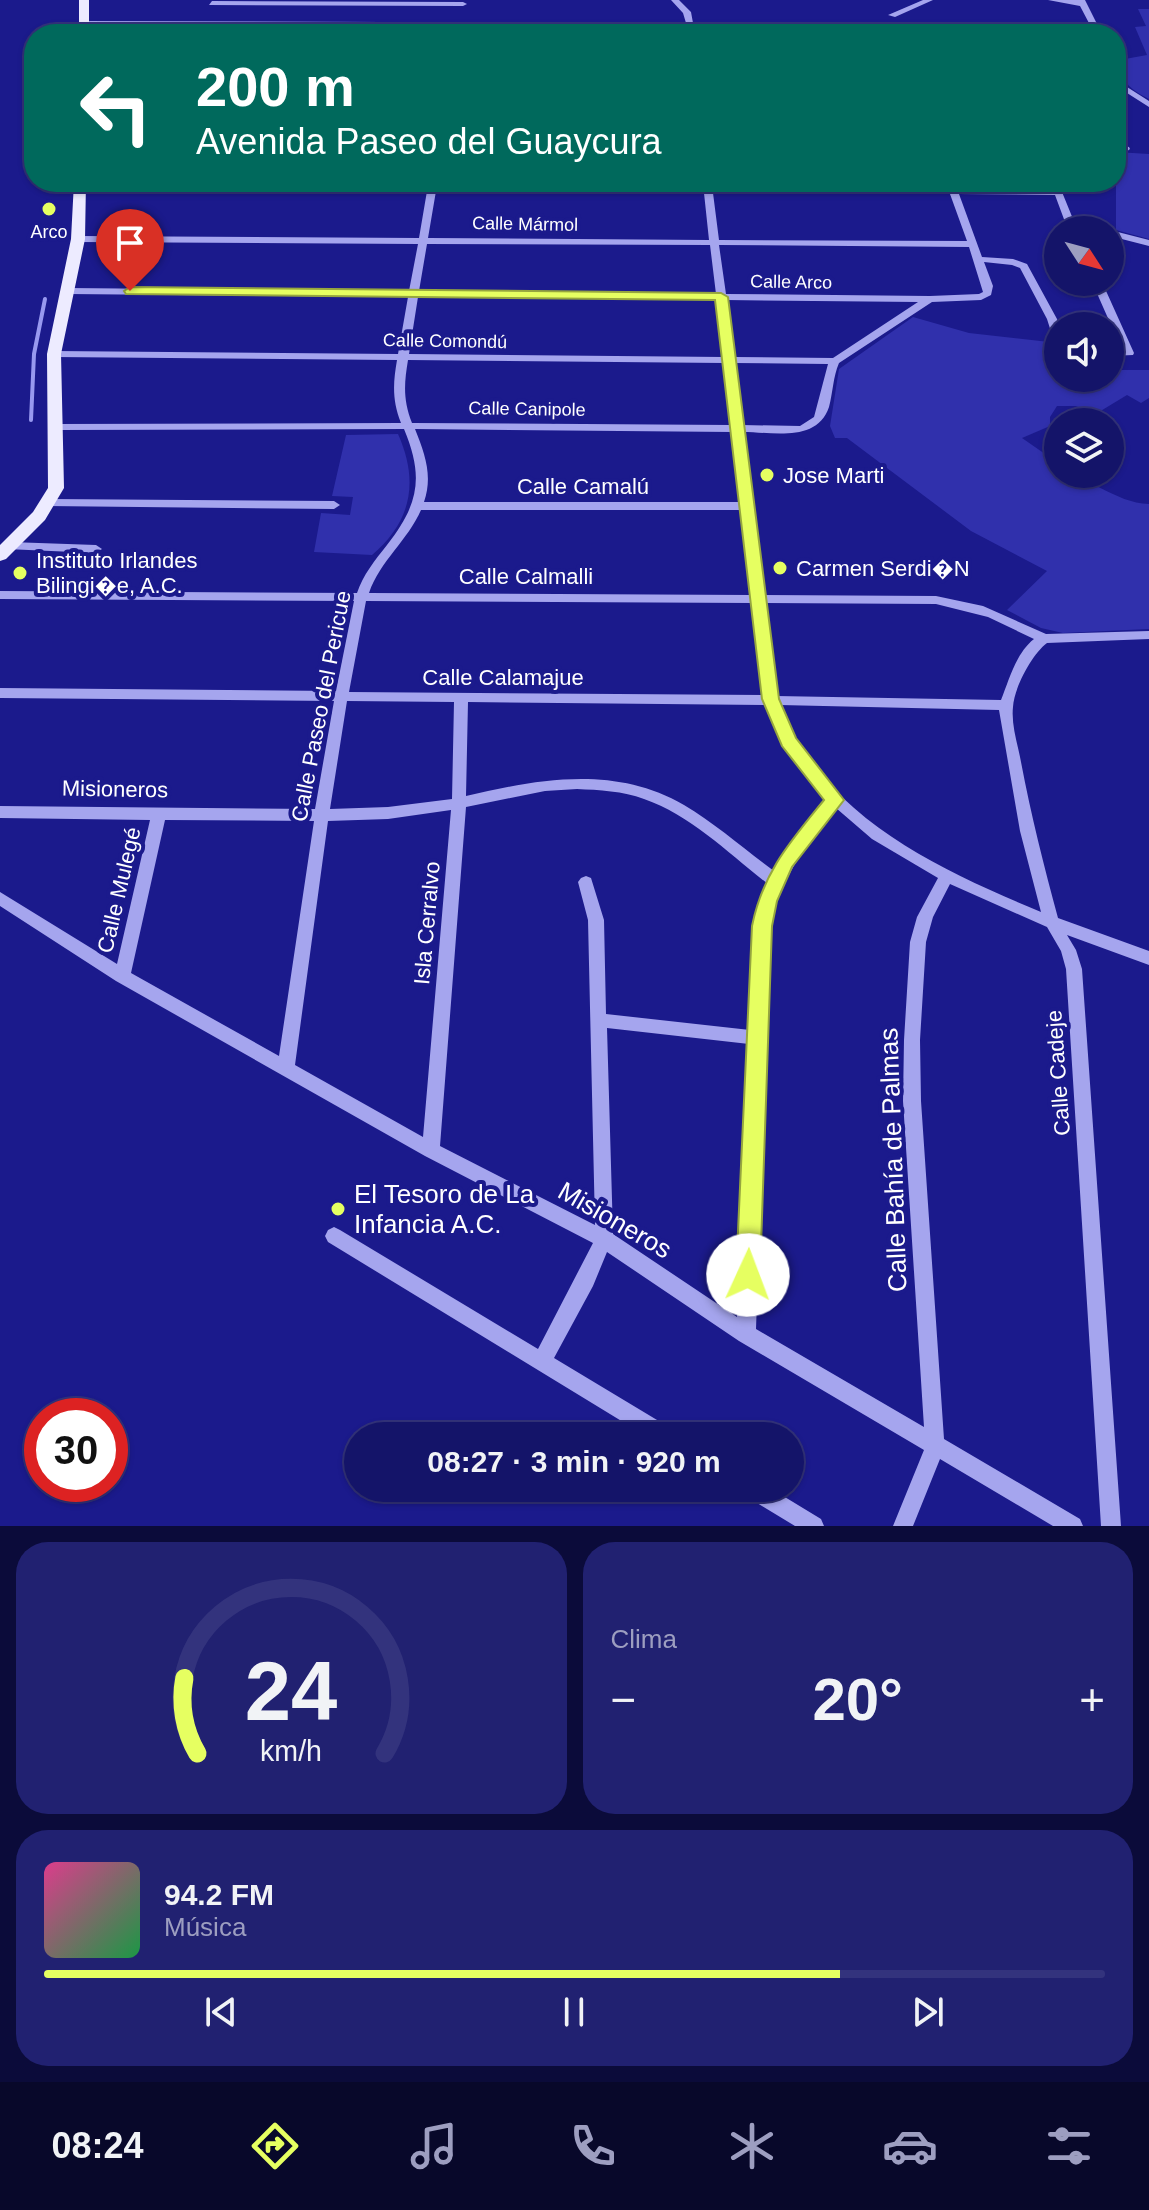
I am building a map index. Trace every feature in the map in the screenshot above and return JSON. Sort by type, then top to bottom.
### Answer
[{"type":"main road","points":[[84,0],[84,24]]},
{"type":"main road","points":[[5,550],[50,503],[58,475],[54,354],[78,239],[80,192]]},
{"type":"street","points":[[212,3],[463,2],[459,24],[692,24],[687,12],[675,0]]},
{"type":"street","points":[[894,24],[891,12],[929,0]]},
{"type":"street","points":[[1052,0],[1082,2],[1093,24]]},
{"type":"street","points":[[1126,90],[1149,105]]},
{"type":"street","points":[[1128,100],[1139,100]]},
{"type":"street","name":"Calle Paseo del Pericue","points":[[286,1067],[321,814],[361,596],[419,506],[423,478],[420,456],[398,398],[401,357],[431,192]]},
{"type":"street","points":[[709,192],[770,699],[788,741],[834,800],[885,840],[946,877],[1149,958]]},
{"type":"street","points":[[953,192],[977,259],[1013,262],[1027,269],[1046,312]]},
{"type":"street","points":[[1060,192],[1068,216]]},
{"type":"street","points":[[1124,237],[1149,243]]},
{"type":"street","name":"Calle Mármol","points":[[78,239],[972,244]]},
{"type":"street","name":"Calle Arco","points":[[68,291],[974,299],[986,295],[988,286],[977,259]]},
{"type":"street","points":[[835,361],[930,299]]},
{"type":"street","name":"Calle Comondú","points":[[54,354],[835,361]]},
{"type":"street","name":"Calle Canipole","points":[[56,427],[810,427],[823,414],[828,372],[835,361]]},
{"type":"street","points":[[50,503],[334,505]]},
{"type":"street","name":"Calle Camalú","points":[[419,506],[747,506]]},
{"type":"street","points":[[5,550],[96,549]]},
{"type":"street","name":"Calle Calmalli","points":[[0,595],[758,597],[959,603],[1005,618],[1044,639]]},
{"type":"street","points":[[1006,705],[1023,663],[1033,647],[1044,639],[1149,635]]},
{"type":"street","name":"Calle Calamajue","points":[[0,693],[461,699],[770,699],[1006,705]]},
{"type":"street","name":"Isla Cerralvo","points":[[431,1150],[459,803],[461,699]]},
{"type":"street","name":"Calle Cadeje","points":[[1006,705],[1027,831],[1051,920],[1068,950],[1074,969],[1111,1526]]},
{"type":"street","name":"Misioneros","points":[[0,812],[403,812],[553,783],[614,786],[645,793],[689,817],[774,880]]},
{"type":"street","points":[[746,1334],[762,926],[774,880],[834,800]]},
{"type":"street","name":"Calle Mulegé","points":[[122,976],[159,813]]},
{"type":"street","name":"Calle Bahía de Palmas","points":[[935,1447],[912,1101],[912,1040],[918,942],[925,917],[946,877]]},
{"type":"street","points":[[542,1361],[604,1239],[596,920],[586,882]]},
{"type":"street","name":"Misioneros","points":[[0,898],[122,976],[431,1150],[604,1239],[746,1334],[1073,1526]]},
{"type":"street","points":[[600,1020],[757,1038]]},
{"type":"street","points":[[334,1236],[642,1422]]},
{"type":"street","points":[[903,1526],[935,1447]]},
{"type":"street","points":[[774,1502],[814,1526]]},
{"type":"shaded area","points":[[1138,9],[1149,9],[1149,99],[1126,82],[1126,59],[1147,55],[1135,27],[1146,26]]},
{"type":"shaded area","points":[[1126,153],[1149,154],[1149,239],[1124,232],[1124,216],[1116,216],[1116,192],[1126,192]]},
{"type":"shaded area","points":[[913,317],[969,333],[1044,341],[1044,392],[1124,392],[1124,370],[1149,370],[1149,398],[1141,403],[1127,395],[1106,408],[1044,408],[1044,429],[1022,438],[1044,453],[1044,488],[1100,488],[1124,499],[1149,504],[1149,629],[1063,633],[1041,628],[1007,610],[1047,571],[971,531],[847,438],[835,438],[830,426],[839,369]]},
{"type":"shaded area","points":[[398,434],[405,451],[410,484],[408,499],[396,528],[372,555],[314,552],[321,513],[350,515],[353,497],[332,496],[346,435]]},
{"type":"waterway","points":[[31,420],[34,354],[45,299]]},
{"type":"place","name":"Arco","points":[[49,209]]},
{"type":"place","name":"Jose Marti","points":[[767,475]]},
{"type":"place","name":"Carmen Serdi�N","points":[[780,568]]},
{"type":"place","name":"Instituto Irlandes Bilingi�e, A.C.","points":[[20,573]]},
{"type":"place","name":"El Tesoro de La Infancia A.C.","points":[[338,1209]]},
{"type":"route","points":[[130,291],[721,297],[770,699],[788,741],[834,800],[774,880],[762,926],[748,1275]]}]
